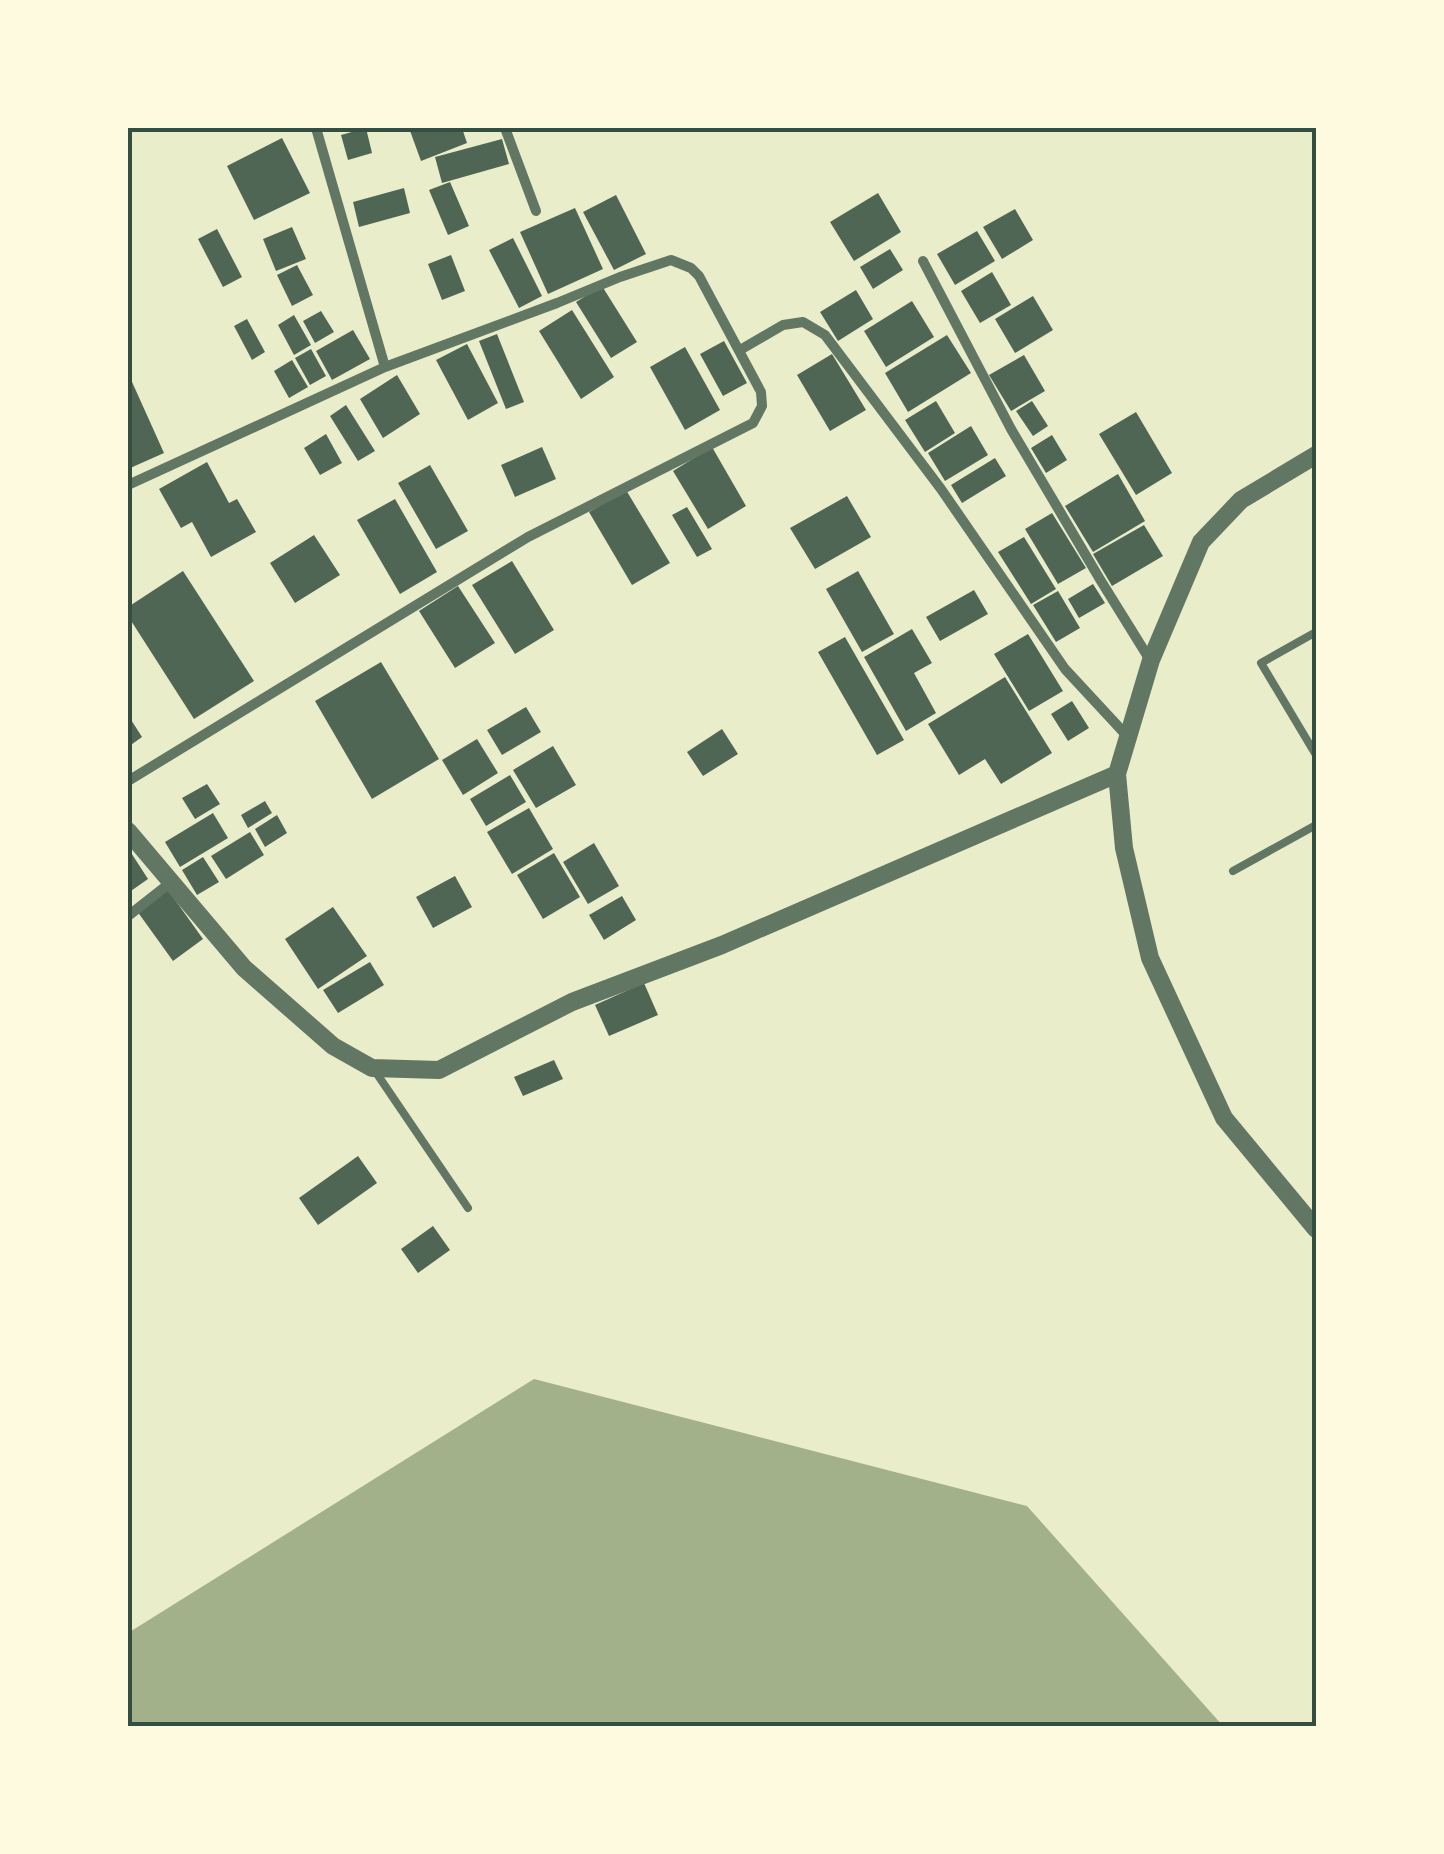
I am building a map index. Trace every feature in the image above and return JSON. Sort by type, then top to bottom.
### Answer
[{"type":"street","points":[[316,128],[385,367]]},
{"type":"street","points":[[504,128],[536,210]]},
{"type":"street","points":[[128,485],[385,367],[671,260],[700,276],[761,392],[762,406],[753,423],[528,537],[128,781]]},
{"type":"street","points":[[922,261],[1012,429],[1151,660]]},
{"type":"street","points":[[740,350],[783,325],[803,322],[825,336],[941,490],[1066,669],[1128,738]]},
{"type":"street","points":[[1316,455],[1241,500],[1201,542],[1151,660],[1117,774],[1124,848],[1150,958],[1224,1118],[1316,1229]]},
{"type":"street","points":[[128,831],[244,968],[333,1046],[372,1068],[439,1070],[572,1002],[722,945],[1117,774]]},
{"type":"street","points":[[128,916],[170,884]]},
{"type":"lane","points":[[1316,632],[1261,662],[1316,756]]},
{"type":"lane","points":[[1232,871],[1316,825]]},
{"type":"lane","points":[[372,1068],[468,1208]]},
{"type":"shaded area","points":[[534,1379],[1027,1506],[1223,1726],[128,1726],[128,1633]]},
{"type":"building","points":[[366,128],[372,153],[348,160],[341,135]]},
{"type":"building","points":[[409,128],[462,128],[467,143],[421,161]]},
{"type":"building","points":[[282,138],[310,193],[254,220],[227,166]]},
{"type":"building","points":[[502,139],[509,164],[442,183],[435,157]]},
{"type":"building","points":[[450,182],[469,226],[448,235],[429,190]]},
{"type":"building","points":[[404,188],[410,213],[359,227],[353,202]]},
{"type":"building","points":[[878,193],[901,232],[854,261],[830,222]]},
{"type":"building","points":[[616,195],[646,254],[614,270],[583,212]]},
{"type":"building","points":[[575,208],[603,269],[548,294],[520,232]]},
{"type":"building","points":[[1015,209],[1033,240],[1002,259],[983,227]]},
{"type":"building","points":[[292,227],[306,259],[276,271],[263,239]]},
{"type":"building","points":[[217,229],[242,277],[223,287],[198,239]]},
{"type":"building","points":[[977,231],[995,261],[955,285],[937,254]]},
{"type":"building","points":[[513,238],[542,296],[519,308],[489,250]]},
{"type":"building","points":[[890,249],[903,270],[873,289],[860,267]]},
{"type":"building","points":[[451,255],[465,291],[442,300],[428,264]]},
{"type":"building","points":[[297,265],[313,295],[292,306],[277,275]]},
{"type":"building","points":[[992,272],[1011,305],[980,323],[961,291]]},
{"type":"building","points":[[602,286],[637,342],[611,358],[576,302]]},
{"type":"building","points":[[856,290],[873,319],[838,341],[820,312]]},
{"type":"building","points":[[1033,296],[1053,330],[1015,353],[995,319]]},
{"type":"building","points":[[912,301],[934,337],[886,367],[864,331]]},
{"type":"building","points":[[572,310],[614,377],[581,399],[539,331]]},
{"type":"building","points":[[321,311],[334,332],[315,343],[303,321]]},
{"type":"building","points":[[294,315],[311,345],[294,355],[278,325]]},
{"type":"building","points":[[247,319],[265,352],[252,360],[234,326]]},
{"type":"building","points":[[353,330],[370,359],[332,380],[316,351]]},
{"type":"building","points":[[497,334],[524,402],[506,409],[479,341]]},
{"type":"building","points":[[947,335],[971,373],[908,412],[885,373]]},
{"type":"building","points":[[724,341],[747,383],[723,396],[700,354]]},
{"type":"building","points":[[467,344],[498,403],[468,420],[436,360]]},
{"type":"building","points":[[685,347],[720,410],[685,430],[650,367]]},
{"type":"building","points":[[311,349],[326,376],[310,385],[295,358]]},
{"type":"building","points":[[832,354],[866,410],[830,431],[797,375]]},
{"type":"building","points":[[1024,355],[1045,391],[1011,411],[989,375]]},
{"type":"building","points":[[292,360],[308,387],[289,398],[274,371]]},
{"type":"building","points":[[128,373],[164,453],[128,469]]},
{"type":"building","points":[[397,375],[420,414],[383,438],[360,399]]},
{"type":"building","points":[[936,401],[955,433],[925,452],[905,420]]},
{"type":"building","points":[[1032,401],[1048,426],[1033,436],[1016,411]]},
{"type":"building","points":[[346,405],[375,451],[358,461],[330,416]]},
{"type":"building","points":[[1136,412],[1172,473],[1136,495],[1099,434]]},
{"type":"building","points":[[971,426],[988,455],[945,481],[928,453]]},
{"type":"building","points":[[326,434],[342,463],[320,475],[304,448]]},
{"type":"building","points":[[1052,435],[1067,460],[1046,473],[1031,448]]},
{"type":"building","points":[[542,447],[556,479],[515,497],[501,465]]},
{"type":"building","points":[[712,447],[746,506],[708,529],[673,471]]},
{"type":"building","points":[[995,458],[1006,476],[962,503],[951,485]]},
{"type":"building","points":[[207,462],[229,503],[237,499],[256,532],[211,557],[192,522],[181,528],[159,489]]},
{"type":"building","points":[[430,465],[468,531],[436,549],[398,483]]},
{"type":"building","points":[[1118,474],[1145,521],[1093,552],[1065,506]]},
{"type":"building","points":[[626,490],[670,563],[632,585],[589,512]]},
{"type":"building","points":[[847,496],[871,537],[815,569],[790,528]]},
{"type":"building","points":[[395,499],[437,572],[400,594],[357,520]]},
{"type":"building","points":[[687,507],[712,549],[697,557],[672,515]]},
{"type":"building","points":[[1052,513],[1086,568],[1058,584],[1025,529]]},
{"type":"building","points":[[1144,525],[1163,556],[1112,586],[1093,554]]},
{"type":"building","points":[[314,535],[340,575],[295,603],[270,563]]},
{"type":"building","points":[[1024,537],[1056,589],[1031,604],[998,552]]},
{"type":"building","points":[[512,561],[554,630],[515,654],[472,585]]},
{"type":"building","points":[[183,571],[254,681],[194,719],[128,616],[128,607]]},
{"type":"building","points":[[858,571],[894,634],[862,652],[826,589]]},
{"type":"building","points":[[1093,584],[1105,603],[1079,618],[1068,599]]},
{"type":"building","points":[[458,586],[495,643],[455,668],[419,611]]},
{"type":"building","points":[[974,590],[988,614],[940,641],[926,617]]},
{"type":"building","points":[[1058,591],[1080,628],[1056,642],[1033,605]]},
{"type":"building","points":[[912,629],[932,663],[914,673],[936,713],[906,731],[864,657]]},
{"type":"building","points":[[1028,634],[1063,691],[1029,711],[994,654]]},
{"type":"building","points":[[845,637],[904,740],[877,755],[818,652]]},
{"type":"building","points":[[381,662],[439,759],[372,799],[315,701]]},
{"type":"building","points":[[1005,677],[1052,753],[1001,784],[985,759],[959,775],[928,724]]},
{"type":"building","points":[[1072,701],[1089,728],[1068,741],[1051,714]]},
{"type":"building","points":[[526,707],[541,732],[502,755],[487,730]]},
{"type":"building","points":[[128,715],[142,737],[128,747]]},
{"type":"building","points":[[722,729],[738,754],[703,776],[687,752]]},
{"type":"building","points":[[477,739],[498,773],[463,795],[442,760]]},
{"type":"building","points":[[553,746],[576,785],[536,808],[513,770]]},
{"type":"building","points":[[510,775],[526,802],[486,826],[470,799]]},
{"type":"building","points":[[207,784],[220,804],[195,819],[182,798]]},
{"type":"building","points":[[265,801],[272,813],[248,828],[241,815]]},
{"type":"building","points":[[529,808],[553,849],[512,874],[487,832]]},
{"type":"building","points":[[213,813],[228,838],[180,867],[165,842]]},
{"type":"building","points":[[277,815],[287,833],[265,847],[255,829]]},
{"type":"building","points":[[250,832],[264,855],[226,879],[211,856]]},
{"type":"building","points":[[594,843],[619,886],[588,904],[563,862]]},
{"type":"building","points":[[128,848],[148,879],[128,893]]},
{"type":"building","points":[[554,853],[580,897],[543,919],[517,875]]},
{"type":"building","points":[[203,857],[219,882],[197,895],[182,870]]},
{"type":"building","points":[[455,876],[472,907],[433,928],[416,897]]},
{"type":"building","points":[[168,890],[203,939],[173,961],[137,911]]},
{"type":"building","points":[[622,896],[636,920],[604,940],[589,915]]},
{"type":"building","points":[[333,907],[367,956],[318,989],[285,939]]},
{"type":"building","points":[[370,962],[384,985],[338,1013],[323,990]]},
{"type":"building","points":[[644,983],[658,1015],[609,1036],[595,1005]]},
{"type":"building","points":[[554,1060],[563,1079],[523,1096],[514,1077]]},
{"type":"building","points":[[358,1156],[377,1183],[318,1225],[299,1198]]},
{"type":"building","points":[[433,1226],[450,1250],[418,1273],[401,1249]]}]
